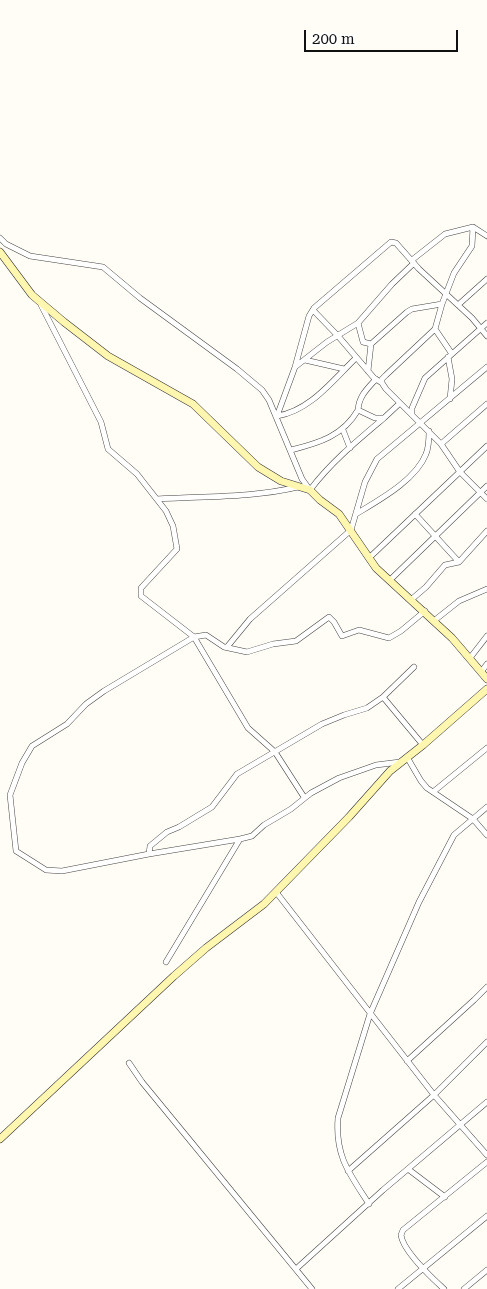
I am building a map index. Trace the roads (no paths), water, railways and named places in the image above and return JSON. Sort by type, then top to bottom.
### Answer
[{"type":"main road","points":[[0,252],[23,285],[40,302],[108,356],[193,404],[258,467],[281,481],[310,490],[339,514],[369,558],[390,580],[435,620],[487,679]]},
{"type":"main road","points":[[0,1138],[174,976],[206,948],[264,904],[349,817],[390,770],[423,745],[487,689]]},
{"type":"street","points":[[295,367],[358,323],[413,261],[444,234],[473,227],[487,236]]},
{"type":"street","points":[[291,450],[323,440],[343,430],[358,410],[358,401],[363,393],[382,379],[435,329],[442,304],[454,274],[472,246],[473,227]]},
{"type":"street","points":[[0,238],[30,256],[103,267],[140,298],[192,334],[262,390],[277,416],[302,479],[310,490],[321,475],[400,403]]},
{"type":"street","points":[[277,416],[295,367],[309,316],[349,276],[391,242],[396,243],[487,336]]},
{"type":"street","points":[[458,305],[487,279]]},
{"type":"street","points":[[40,302],[102,422],[108,449],[137,474],[166,511],[173,526],[177,549],[141,588],[141,596],[194,637],[248,728],[275,752],[304,797]]},
{"type":"street","points":[[368,371],[371,344],[412,309],[442,304]]},
{"type":"street","points":[[313,310],[368,371],[441,444],[460,472],[487,499]]},
{"type":"street","points":[[412,414],[412,408],[425,378],[487,322]]},
{"type":"street","points":[[358,323],[363,342],[371,344]]},
{"type":"street","points":[[435,329],[450,356],[452,379],[450,399]]},
{"type":"street","points":[[277,416],[290,414],[316,397],[356,358]]},
{"type":"street","points":[[305,360],[344,369]]},
{"type":"street","points":[[227,647],[250,619],[351,530],[365,482],[377,459],[487,367]]},
{"type":"street","points":[[441,444],[487,404]]},
{"type":"street","points":[[358,410],[375,418],[384,418]]},
{"type":"street","points":[[343,430],[350,448]]},
{"type":"street","points":[[356,514],[385,496],[418,469],[428,449],[429,431]]},
{"type":"street","points":[[369,558],[487,446]]},
{"type":"street","points":[[157,499],[244,496],[278,492],[302,486]]},
{"type":"street","points":[[390,580],[434,535],[487,486]]},
{"type":"street","points":[[415,514],[459,562]]},
{"type":"street","points":[[412,599],[446,565],[459,562],[487,531]]},
{"type":"street","points":[[435,620],[459,602],[487,589]]},
{"type":"street","points":[[400,762],[376,765],[360,770],[321,787],[264,825],[252,836],[240,839],[62,871],[46,870],[16,851],[14,846],[10,794],[22,763],[32,746],[67,724],[86,704],[104,691],[194,637],[206,635],[227,647],[247,652],[273,644],[296,641],[329,617],[342,636],[359,630],[389,638],[401,631],[425,611]]},
{"type":"street","points":[[470,658],[487,636]]},
{"type":"street","points":[[481,672],[487,664]]},
{"type":"street","points":[[149,854],[150,846],[167,832],[178,828],[212,806],[238,774],[322,724],[367,708],[383,697],[414,667]]},
{"type":"street","points":[[383,697],[423,745]]},
{"type":"street","points":[[433,792],[487,748]]},
{"type":"street","points":[[407,757],[421,781],[433,792],[473,819],[487,835]]},
{"type":"street","points":[[369,1204],[348,1171],[340,1153],[337,1135],[338,1118],[370,1014],[419,902],[454,835],[487,806]]},
{"type":"street","points":[[166,962],[240,839]]},
{"type":"street","points":[[276,892],[407,1061],[487,1155]]},
{"type":"street","points":[[407,1061],[486,990]]},
{"type":"street","points":[[348,1171],[434,1094],[487,1042]]},
{"type":"street","points":[[130,1063],[142,1082],[312,1289]]},
{"type":"street","points":[[296,1269],[408,1169],[487,1102]]},
{"type":"street","points":[[444,1289],[423,1269],[404,1244],[401,1235],[404,1230],[487,1162]]},
{"type":"street","points":[[408,1169],[445,1197]]},
{"type":"street","points":[[398,1289],[487,1216]]},
{"type":"street","points":[[464,1289],[487,1270]]}]
